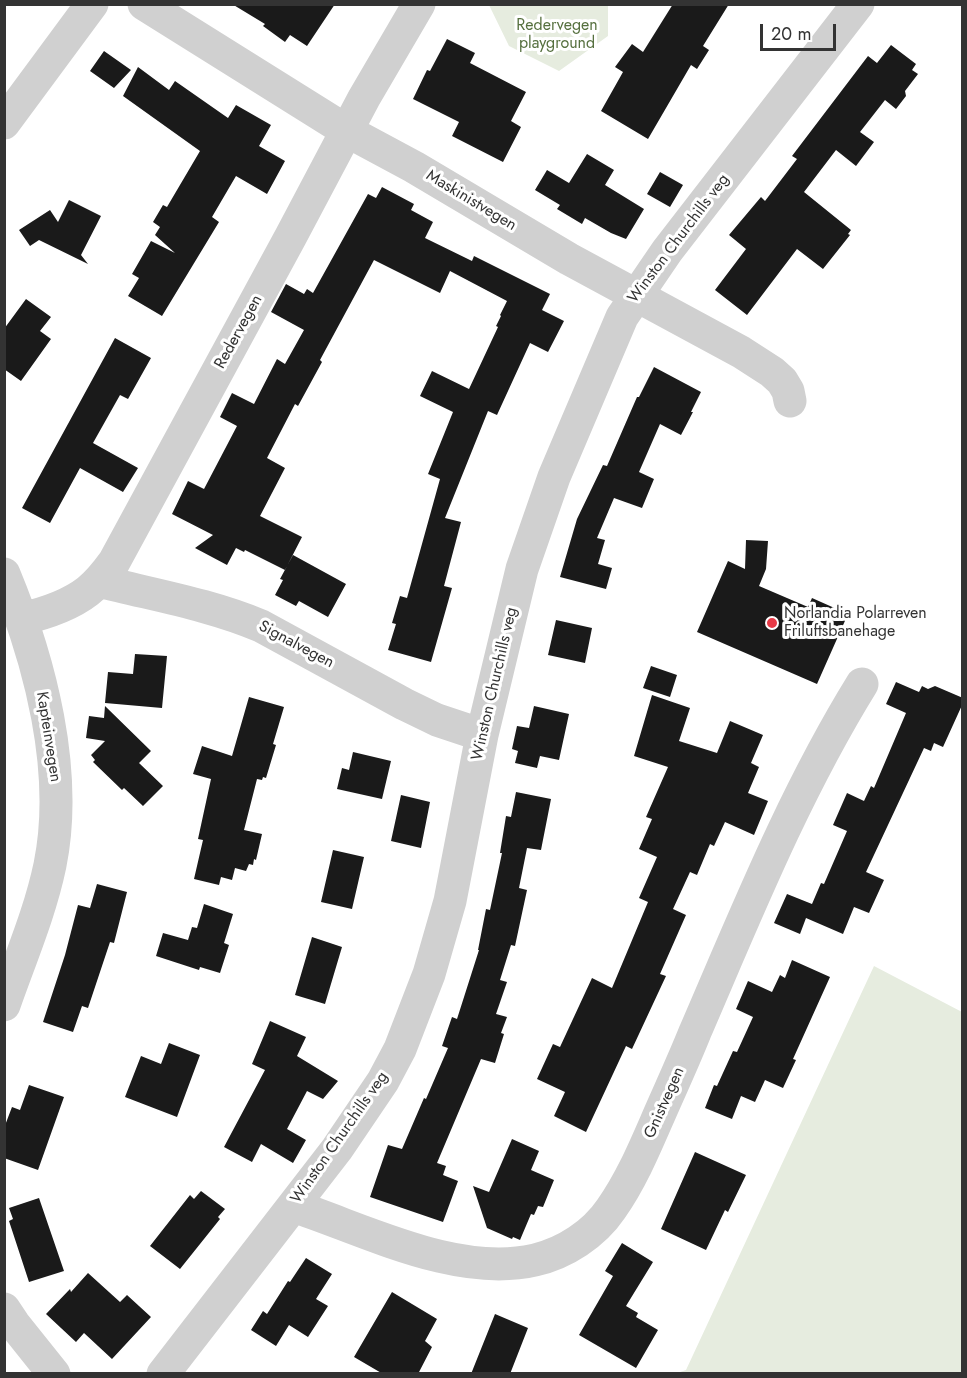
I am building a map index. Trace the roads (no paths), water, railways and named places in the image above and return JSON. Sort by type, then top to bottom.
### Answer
[{"type":"street","points":[[4,123],[92,4]]},
{"type":"street","name":"Maskinistvegen","points":[[144,4],[347,130],[569,259],[717,338],[772,372],[782,381],[788,391],[790,401]]},
{"type":"street","name":"Redervegen","points":[[21,619],[64,604],[87,592],[114,562],[347,130],[419,4]]},
{"type":"street","name":"Winston Churchills veg","points":[[163,1374],[360,1116],[383,1081],[404,1040],[429,974],[450,901],[482,735],[522,569],[554,477],[622,317],[667,252],[858,4]]},
{"type":"street","name":"Kapteinvegen","points":[[4,574],[31,651],[50,729],[57,796],[55,831],[44,892],[4,1005]]},
{"type":"street","name":"Signalvegen","points":[[99,581],[209,607],[261,626],[404,704],[437,720],[482,735]]},
{"type":"street","name":"Gnistvegen","points":[[293,1206],[422,1250],[474,1263],[504,1264],[536,1260],[567,1248],[591,1232],[610,1210],[643,1151],[801,792],[862,684]]},
{"type":"street","points":[[4,1309],[54,1374]]},
{"type":"place","name":"Norlandia Polarreven Friluftsbanehage","points":[[772,623]]},
{"type":"park label","name":"Redervegen playground","points":[[557,35]]}]
